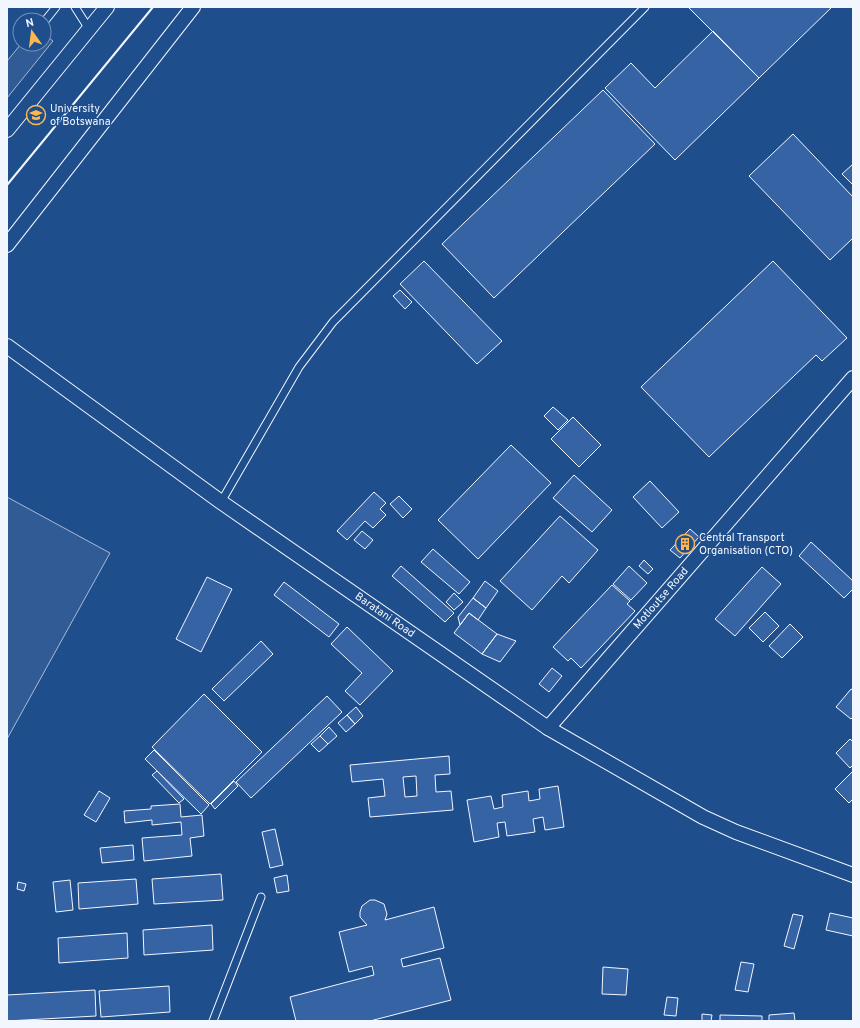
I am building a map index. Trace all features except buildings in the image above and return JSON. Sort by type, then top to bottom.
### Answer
[{"type":"street","points":[[7,130],[107,7]]},
{"type":"street","points":[[7,245],[193,7]]},
{"type":"street","name":"Baratani Road","points":[[7,346],[221,502],[548,728],[703,817],[736,832],[853,875]]},
{"type":"street","name":"Motloutse Road","points":[[548,728],[853,378]]},
{"type":"lane","points":[[75,7],[89,29]]},
{"type":"lane","points":[[221,502],[299,367],[333,322],[645,7]]},
{"type":"lane","points":[[213,1021],[261,897]]},
{"type":"shaded area","points":[[14,52],[44,52],[7,98],[7,61]]},
{"type":"shaded area","points":[[7,497],[110,553],[7,739]]},
{"type":"wall","points":[[7,185],[153,7]]},
{"type":"place","name":"University of Botswana","points":[[36,115]]},
{"type":"place","name":"Central Transport Organisation (CTO)","points":[[685,544]]}]
